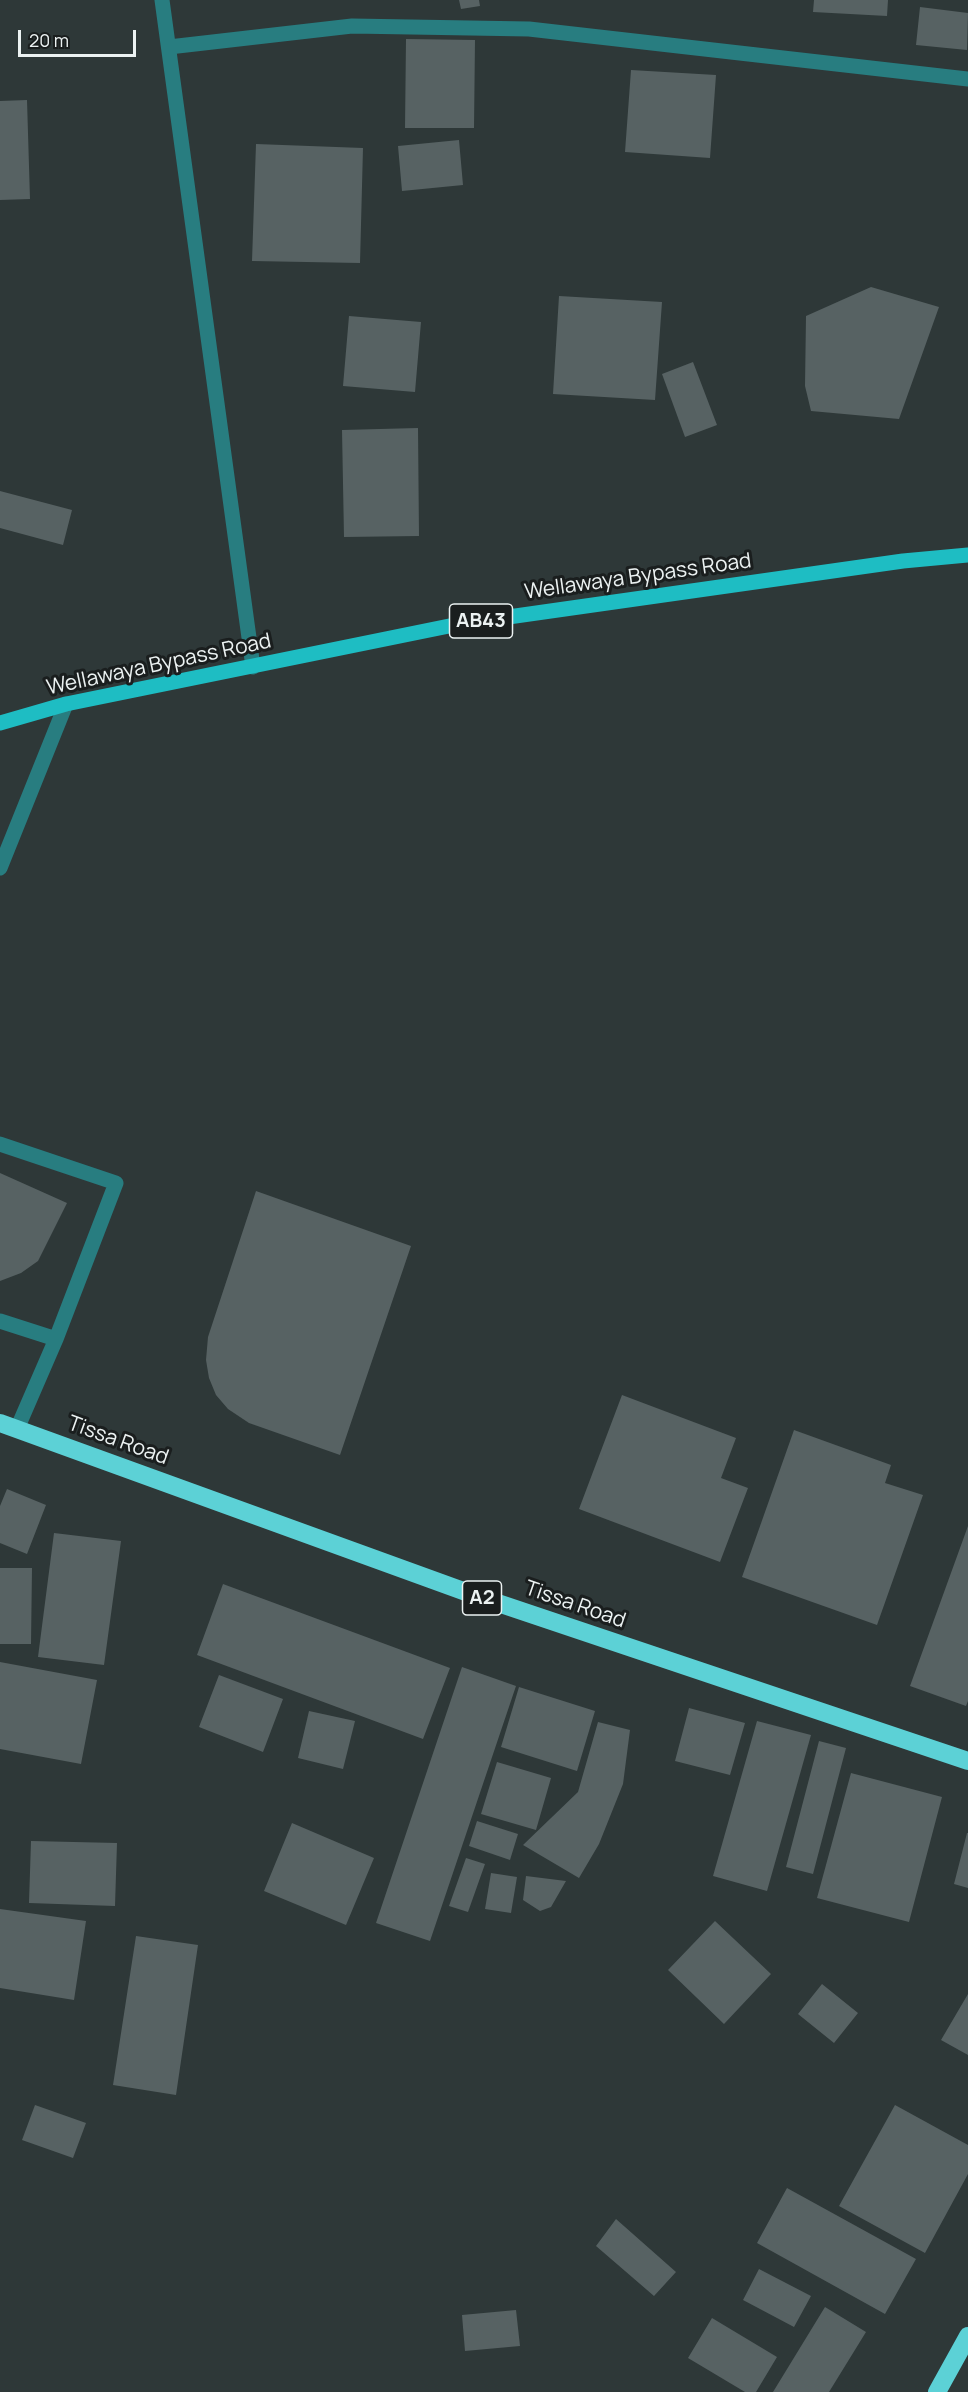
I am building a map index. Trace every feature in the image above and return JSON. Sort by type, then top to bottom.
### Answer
[{"type":"highway","name":"Tissa Road","points":[[8,1426],[477,1596],[968,1761]]},
{"type":"highway","points":[[937,2392],[968,2336]]},
{"type":"main road","name":"Wellawaya Bypass Road","points":[[0,723],[66,704],[459,624],[903,561],[968,555]]},
{"type":"street","points":[[162,0],[253,667]]},
{"type":"street","points":[[169,47],[352,26],[529,29],[968,79]]},
{"type":"street","points":[[0,868],[66,704]]},
{"type":"street","points":[[0,1144],[116,1183],[56,1339],[8,1426]]},
{"type":"street","points":[[0,1321],[56,1339]]},
{"type":"building","points":[[459,0],[479,0],[480,6],[461,9]]},
{"type":"building","points":[[814,0],[888,0],[887,16],[813,12]]},
{"type":"building","points":[[920,7],[968,13],[967,50],[916,45]]},
{"type":"building","points":[[406,39],[475,40],[474,128],[405,128]]},
{"type":"building","points":[[631,70],[716,75],[710,158],[625,152]]},
{"type":"building","points":[[27,100],[30,199],[0,200],[0,101]]},
{"type":"building","points":[[459,140],[463,185],[402,191],[398,146]]},
{"type":"building","points":[[256,144],[363,148],[360,263],[252,261]]},
{"type":"building","points":[[871,287],[939,307],[899,419],[811,411],[805,386],[806,316]]},
{"type":"building","points":[[559,296],[662,302],[655,400],[553,394]]},
{"type":"building","points":[[349,316],[421,322],[415,392],[343,386]]},
{"type":"building","points":[[693,362],[717,425],[685,437],[662,374]]},
{"type":"building","points":[[418,428],[419,536],[344,537],[342,430]]},
{"type":"building","points":[[0,491],[72,510],[63,545],[0,528]]},
{"type":"building","points":[[0,1173],[67,1203],[38,1261],[21,1273],[0,1281]]},
{"type":"building","points":[[256,1191],[411,1246],[340,1455],[249,1423],[228,1409],[216,1395],[209,1378],[206,1360],[208,1337]]},
{"type":"building","points":[[622,1395],[736,1438],[721,1478],[748,1488],[720,1562],[579,1509]]},
{"type":"building","points":[[794,1430],[891,1465],[885,1483],[923,1495],[877,1625],[742,1577]]},
{"type":"building","points":[[7,1489],[46,1505],[27,1554],[0,1543],[0,1506]]},
{"type":"building","points":[[968,1526],[968,1701],[966,1706],[910,1686]]},
{"type":"building","points":[[54,1533],[121,1541],[104,1665],[38,1657]]},
{"type":"building","points":[[0,1568],[32,1568],[31,1644],[0,1644]]},
{"type":"building","points":[[223,1584],[450,1668],[423,1739],[197,1655]]},
{"type":"building","points":[[0,1662],[97,1680],[81,1764],[0,1749]]},
{"type":"building","points":[[462,1667],[516,1686],[430,1941],[376,1923]]},
{"type":"building","points":[[219,1675],[283,1699],[263,1752],[199,1727]]},
{"type":"building","points":[[519,1687],[595,1711],[577,1771],[501,1747]]},
{"type":"building","points":[[689,1708],[745,1723],[730,1775],[675,1761]]},
{"type":"building","points":[[309,1711],[355,1721],[343,1769],[298,1758]]},
{"type":"building","points":[[757,1721],[811,1735],[767,1891],[713,1876]]},
{"type":"building","points":[[598,1722],[630,1730],[623,1784],[599,1844],[579,1878],[523,1845],[578,1792]]},
{"type":"building","points":[[819,1741],[846,1748],[813,1874],[786,1867]]},
{"type":"building","points":[[497,1762],[551,1778],[536,1830],[481,1814]]},
{"type":"building","points":[[851,1773],[942,1797],[909,1922],[817,1898]]},
{"type":"building","points":[[477,1821],[518,1834],[510,1860],[469,1846]]},
{"type":"building","points":[[292,1823],[374,1858],[346,1925],[264,1891]]},
{"type":"building","points":[[968,1833],[968,1888],[954,1884]]},
{"type":"building","points":[[31,1841],[117,1843],[115,1906],[29,1903]]},
{"type":"building","points":[[466,1858],[485,1864],[468,1912],[449,1906]]},
{"type":"building","points":[[491,1873],[517,1877],[511,1913],[485,1909]]},
{"type":"building","points":[[526,1876],[566,1881],[551,1907],[540,1911],[523,1900]]},
{"type":"building","points":[[0,1909],[86,1921],[74,2000],[0,1988]]},
{"type":"building","points":[[715,1921],[771,1974],[724,2024],[668,1970]]},
{"type":"building","points":[[136,1936],[198,1945],[176,2095],[113,2085]]},
{"type":"building","points":[[822,1984],[858,2013],[834,2043],[798,2014]]},
{"type":"building","points":[[968,1994],[968,2055],[941,2040]]},
{"type":"building","points":[[35,2105],[86,2123],[73,2158],[22,2140]]},
{"type":"building","points":[[895,2105],[968,2145],[968,2174],[925,2253],[839,2206]]},
{"type":"building","points":[[787,2188],[916,2259],[885,2314],[757,2243]]},
{"type":"building","points":[[616,2219],[676,2272],[654,2296],[596,2246]]},
{"type":"building","points":[[759,2269],[811,2296],[794,2327],[743,2300]]},
{"type":"building","points":[[825,2307],[866,2332],[829,2392],[773,2392]]},
{"type":"building","points":[[516,2310],[520,2346],[465,2351],[462,2315]]},
{"type":"building","points":[[712,2318],[777,2357],[756,2392],[745,2392],[688,2358]]}]
